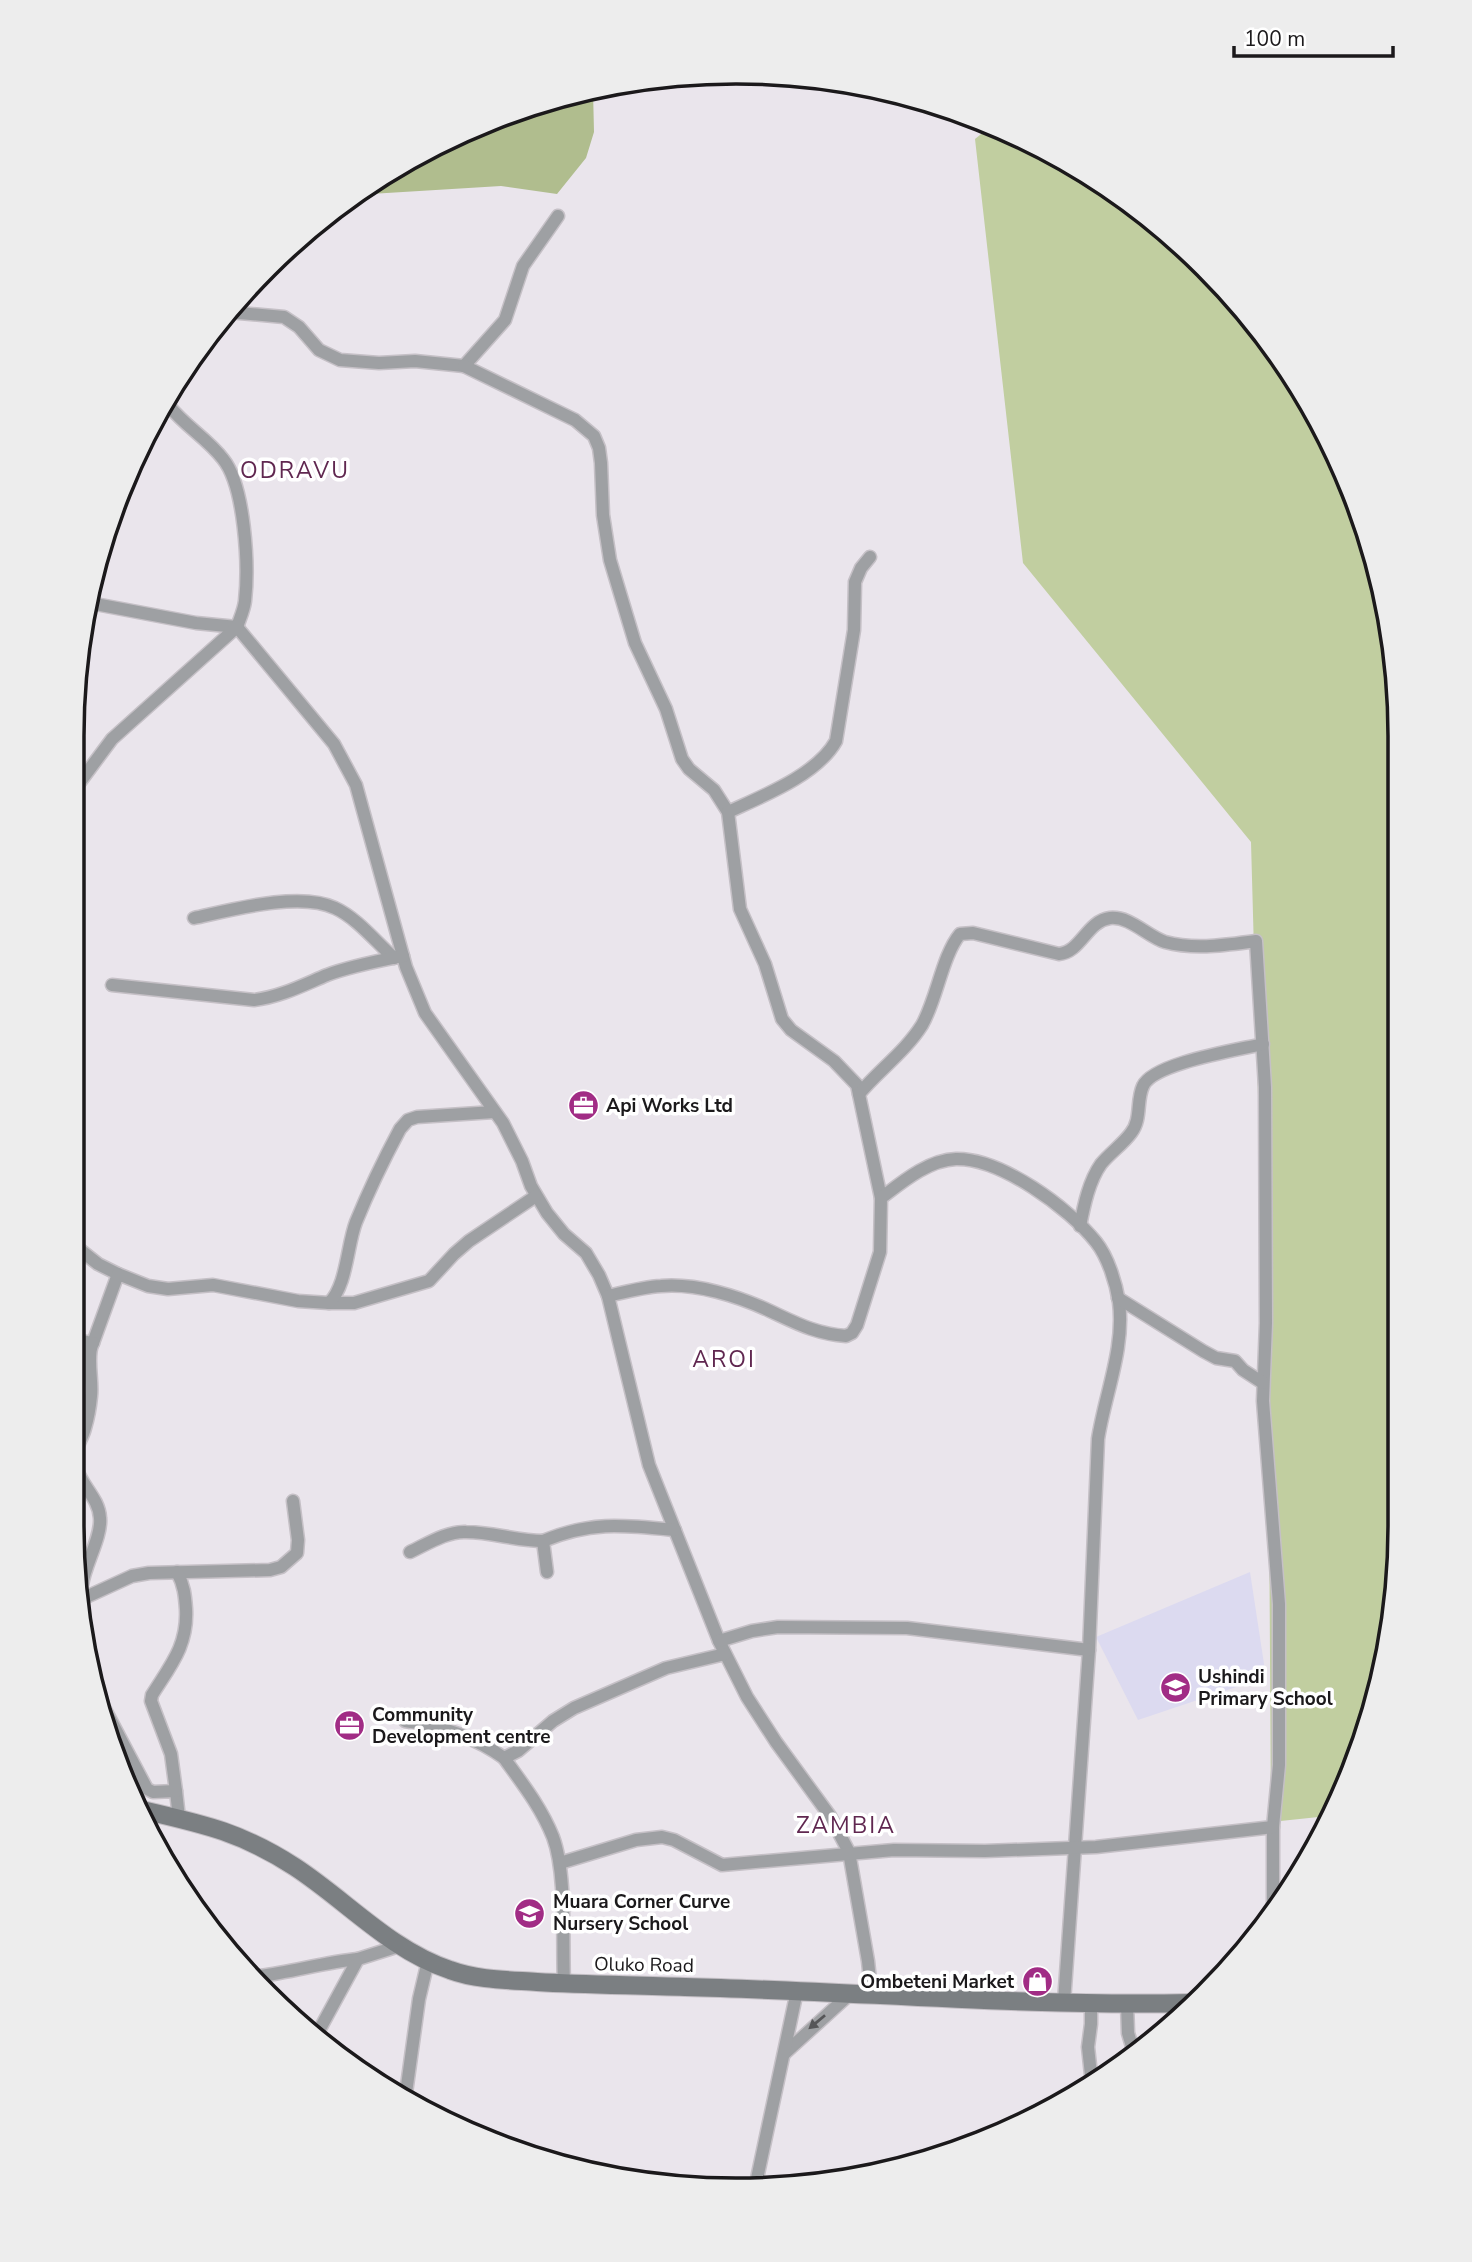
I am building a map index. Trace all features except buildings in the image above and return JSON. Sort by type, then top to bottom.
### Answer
[{"type":"main road","name":"Oluko Road","points":[[150,1812],[209,1825],[257,1844],[340,1899],[399,1946],[451,1971],[497,1980],[1091,2003],[1180,2003]]},
{"type":"street","points":[[464,366],[505,320],[523,266],[558,216]]},
{"type":"street","points":[[240,313],[284,317],[299,327],[319,350],[340,360],[379,363],[415,361],[464,366],[575,420],[594,436],[601,463],[603,516],[610,560],[635,643],[666,709],[682,759],[689,769],[714,790],[728,812],[740,909],[765,964],[782,1019],[791,1030],[834,1061],[852,1079],[859,1094],[881,1198],[880,1252],[852,1334],[846,1336],[792,1323],[744,1301],[681,1286],[661,1286],[608,1296]]},
{"type":"street","points":[[84,777],[113,739],[237,627],[244,604],[246,578],[242,513],[235,482],[224,460],[172,409]]},
{"type":"street","points":[[728,812],[773,790],[821,761],[830,752],[836,741],[848,673],[854,630],[855,582],[870,557]]},
{"type":"street","points":[[98,605],[196,624],[237,627],[334,744],[349,770],[376,856],[398,957],[425,1013],[503,1123],[536,1196],[547,1213],[564,1234],[586,1253],[599,1275],[608,1296],[649,1465],[719,1641],[747,1697],[830,1816],[849,1852],[870,1980],[860,1993],[799,2038],[785,2053]]},
{"type":"street","points":[[194,918],[264,904],[289,902],[328,905],[347,915],[398,957]]},
{"type":"street","points":[[859,1094],[915,1036],[960,934],[966,933],[1059,954],[1071,950],[1096,925],[1111,918],[1127,922],[1166,942],[1187,946],[1219,946],[1256,941],[1265,1087],[1266,1323],[1263,1383],[1279,1604],[1279,1765],[1273,1827],[1273,1895]]},
{"type":"street","points":[[112,985],[254,1000],[288,992],[347,968],[398,957]]},
{"type":"street","points":[[1080,1226],[1088,1192],[1101,1165],[1136,1125],[1143,1087],[1149,1078],[1170,1066],[1263,1044]]},
{"type":"street","points":[[329,1303],[340,1285],[356,1223],[400,1129],[408,1120],[417,1117],[494,1112]]},
{"type":"street","points":[[881,1198],[938,1162],[971,1160],[995,1168],[1023,1182],[1080,1226],[1098,1244],[1107,1262],[1118,1298],[1120,1315],[1115,1363],[1098,1439],[1088,1650],[1064,2002]]},
{"type":"street","points":[[84,1253],[98,1264],[148,1286],[168,1289],[213,1285],[298,1301],[354,1303],[429,1281],[469,1241],[536,1196]]},
{"type":"street","points":[[84,1433],[93,1382],[89,1353],[118,1274]]},
{"type":"street","points":[[1118,1298],[1203,1351],[1216,1358],[1235,1362],[1263,1383]]},
{"type":"street","points":[[84,1342],[93,1343]]},
{"type":"street","points":[[84,1484],[96,1502],[100,1515],[100,1528],[85,1570]]},
{"type":"street","points":[[88,1596],[132,1576],[149,1573],[270,1570],[281,1567],[297,1553],[293,1501]]},
{"type":"street","points":[[410,1552],[434,1540],[464,1532],[524,1541],[543,1541],[583,1527],[609,1525],[675,1530]]},
{"type":"street","points":[[543,1541],[547,1572]]},
{"type":"street","points":[[177,1572],[185,1591],[185,1638],[151,1701],[172,1754],[178,1818]]},
{"type":"street","points":[[719,1641],[752,1631],[778,1627],[907,1628],[1088,1650]]},
{"type":"street","points":[[504,1758],[518,1751],[553,1721],[574,1708],[666,1668],[725,1654]]},
{"type":"street","points":[[405,1721],[439,1727],[491,1749],[504,1758],[539,1807],[553,1838],[560,1863],[564,1984]]},
{"type":"street","points":[[118,1734],[148,1789],[153,1792],[176,1791]]},
{"type":"street","points":[[560,1863],[636,1839],[662,1837],[674,1840],[722,1865],[849,1852],[1076,1848],[1273,1827]]},
{"type":"street","points":[[264,1976],[288,1973],[332,1961],[358,1959],[399,1946]]},
{"type":"street","points":[[320,2028],[358,1959]]},
{"type":"street","points":[[407,2089],[419,1999],[428,1961]]},
{"type":"street","points":[[757,2178],[797,1991]]},
{"type":"street","points":[[1091,2003],[1088,2048],[1091,2073]]},
{"type":"street","points":[[1127,2004],[1128,2033],[1131,2044]]},
{"type":"shaded area","points":[[1250,1572],[1266,1677],[1138,1720],[1096,1637]]},
{"type":"green space","points":[[593,100],[594,132],[586,158],[557,194],[501,186],[374,194],[410,171],[486,134],[567,106]]},
{"type":"green space","points":[[983,133],[986,134],[1062,171],[1098,194],[1166,246],[1226,306],[1278,374],[1321,448],[1353,526],[1375,609],[1387,693],[1388,736],[1387,1569],[1366,1695],[1338,1776],[1319,1817],[1271,1822],[1269,1494],[1251,842],[1023,563],[975,139]]},
{"type":"place","name":"Api Works Ltd","points":[[583,1106]]},
{"type":"place","name":"Ushindi Primary School","points":[[1175,1688]]},
{"type":"place","name":"Community Development centre","points":[[349,1726]]},
{"type":"place","name":"Muara Corner Curve Nursery School","points":[[530,1913]]},
{"type":"place","name":"Ombeteni Market","points":[[1037,1982]]},
{"type":"district","name":"ODRAVU","points":[[295,470]]},
{"type":"district","name":"AROI","points":[[724,1359]]},
{"type":"district","name":"ZAMBIA","points":[[846,1825]]}]
